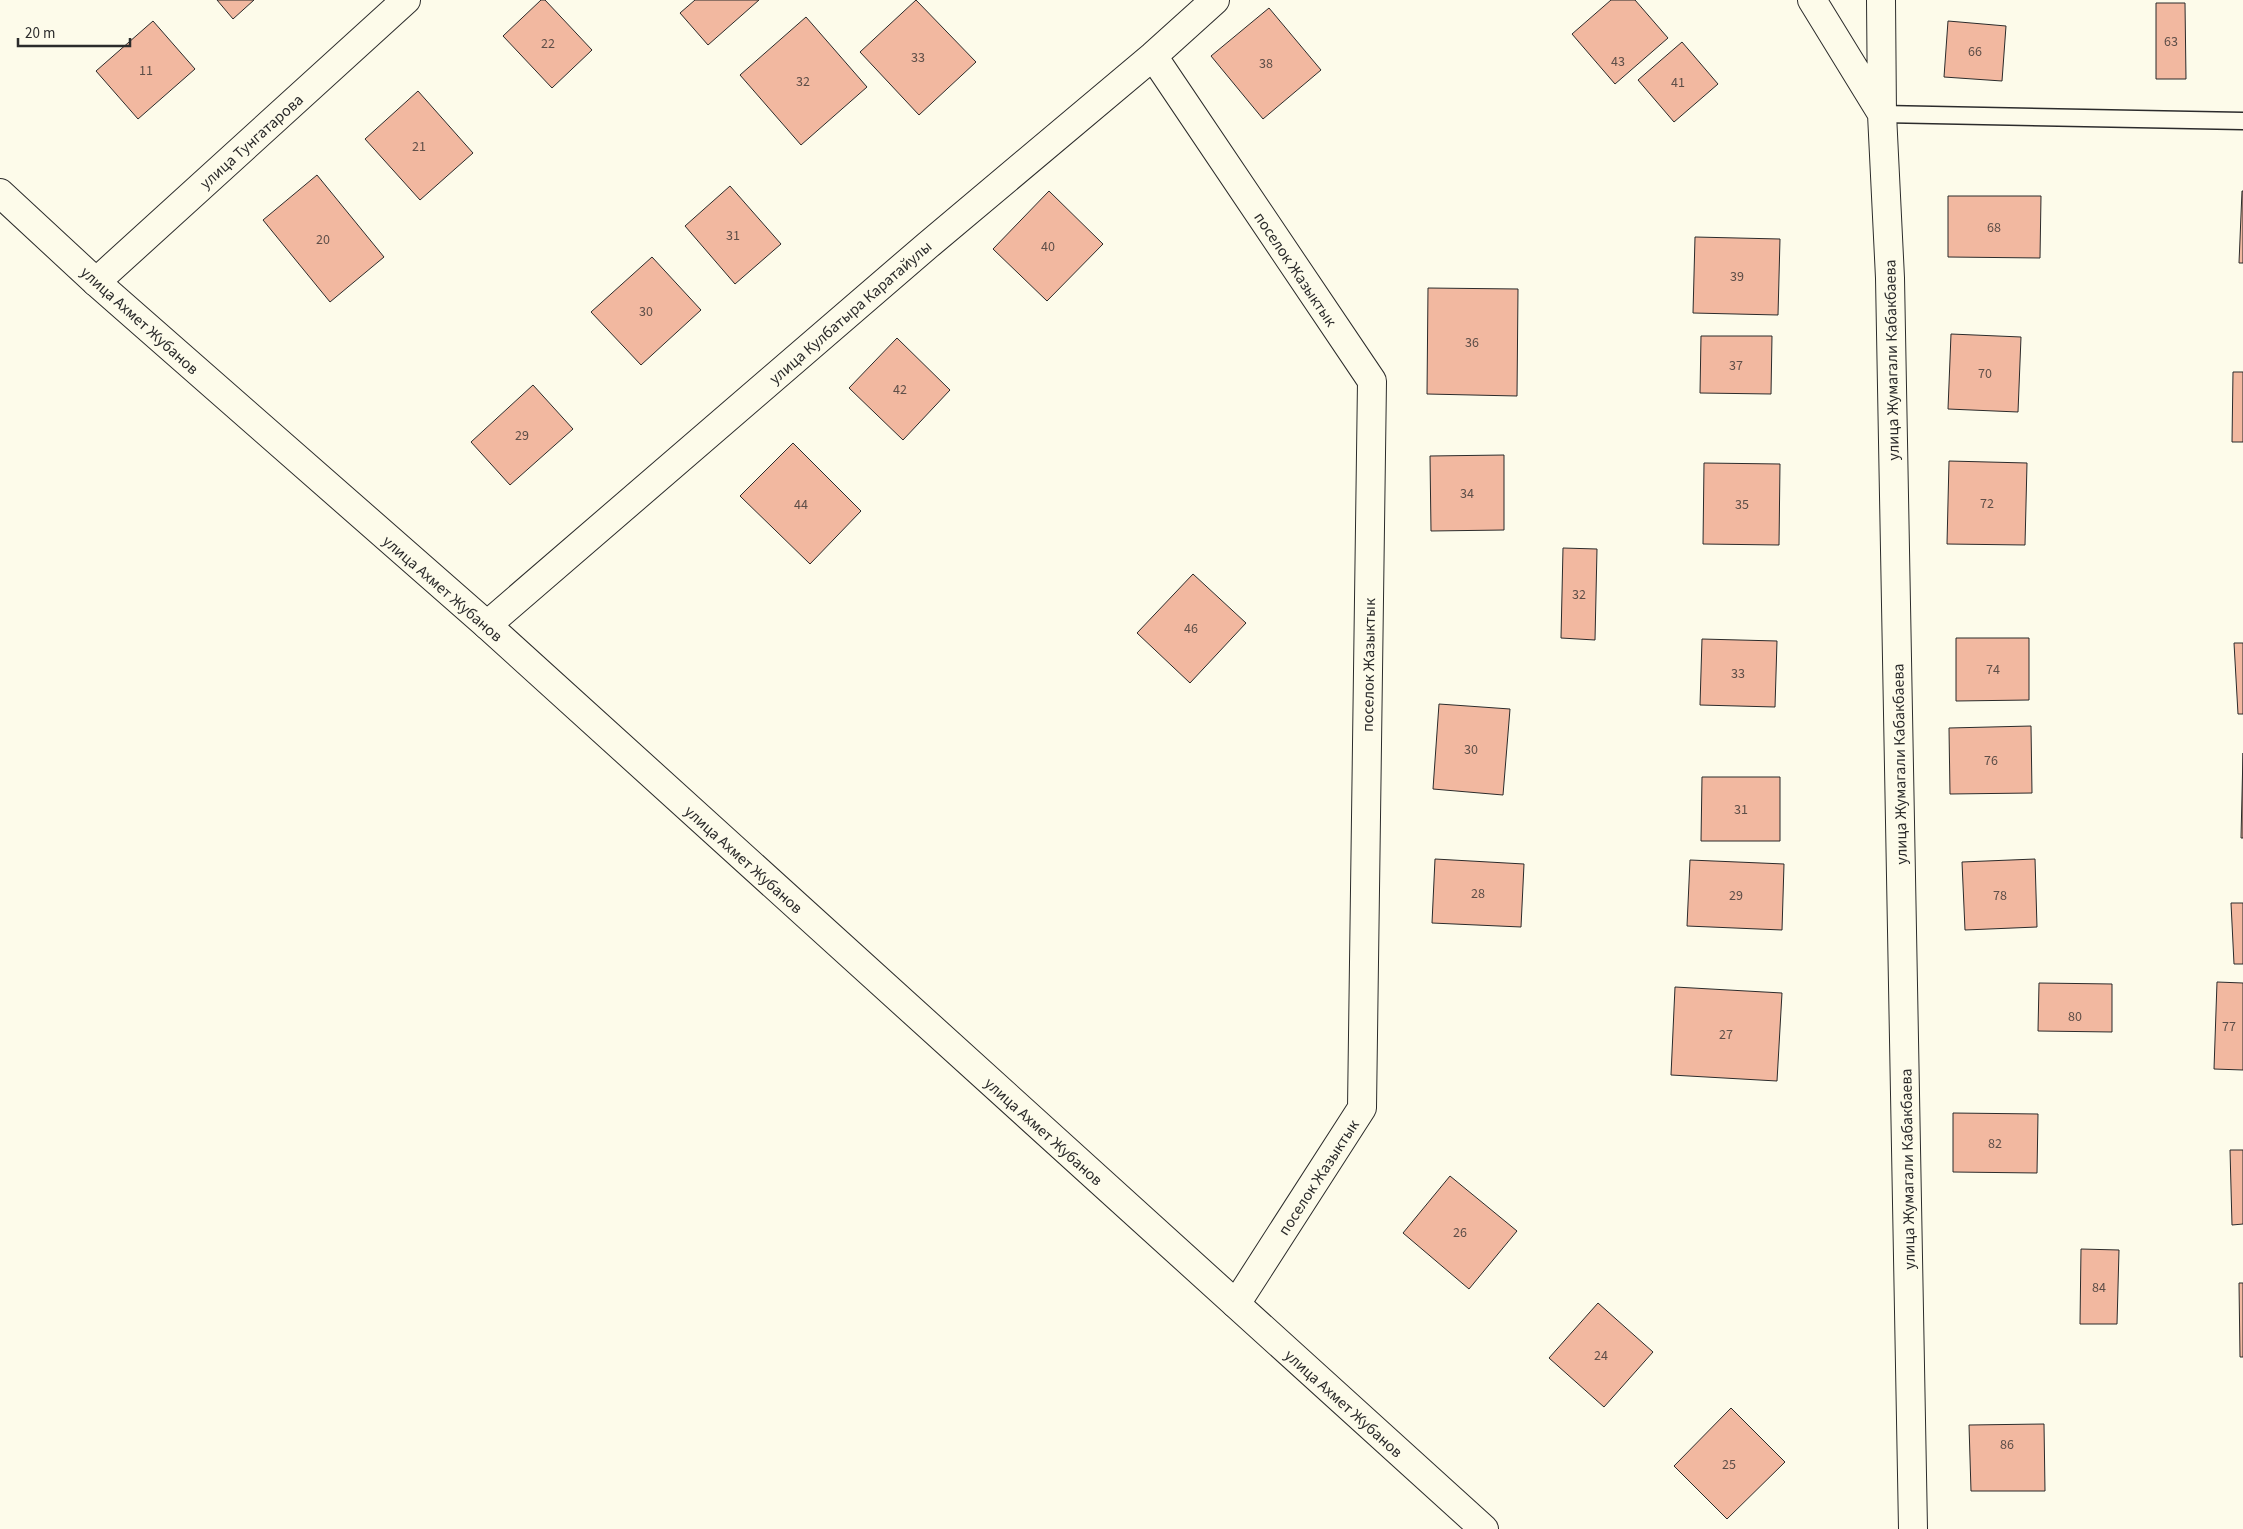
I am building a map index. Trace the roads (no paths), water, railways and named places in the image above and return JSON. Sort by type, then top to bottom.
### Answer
[{"type":"street","name":"улица Тунгатарова","points":[[96,282],[406,0]]},
{"type":"street","name":"улица Кулбатыра Каратайулы","points":[[486,625],[920,251],[1152,56],[1215,0]]},
{"type":"street","points":[[1812,0],[1882,114]]},
{"type":"street","name":"улица Жумагали Кабакбаева","points":[[1881,0],[1882,114],[1890,278],[1914,1529]]},
{"type":"street","name":"поселок Жазыктык","points":[[1152,56],[1372,381],[1362,1108],[1236,1304]]},
{"type":"street","name":"улица Ахмет Жубанов","points":[[0,194],[96,282],[486,625],[1484,1529]]},
{"type":"lane","points":[[1882,114],[2243,121]]}]
